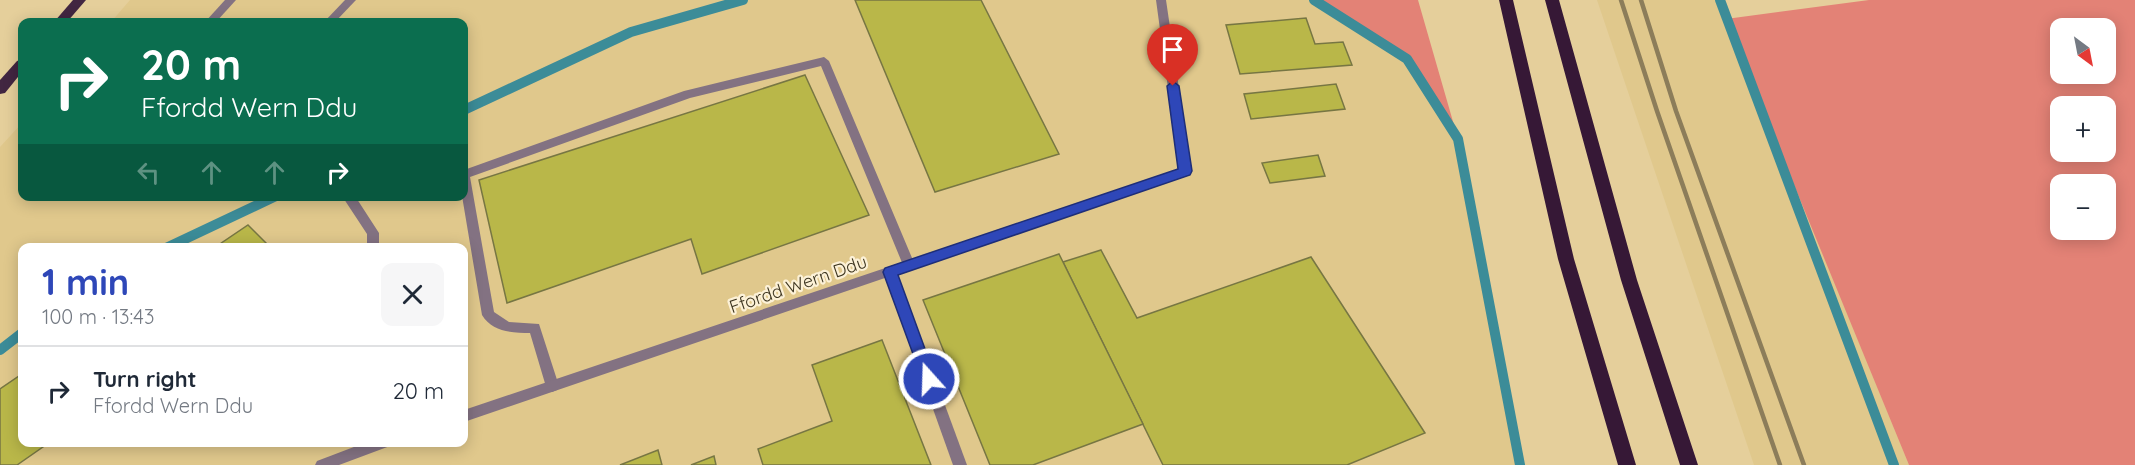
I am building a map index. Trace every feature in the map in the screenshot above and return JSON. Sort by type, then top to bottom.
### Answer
[{"type":"highway","points":[[1506,0],[1566,259],[1627,465]]},
{"type":"highway","points":[[1552,0],[1629,280],[1689,465]]},
{"type":"main road","points":[[64,18],[80,0]]},
{"type":"main road","points":[[0,88],[18,68]]},
{"type":"street","points":[[214,18],[231,0]]},
{"type":"street","points":[[333,18],[351,0]]},
{"type":"street","name":"Ffordd Wern Ddu","points":[[468,415],[1185,171],[1161,0]]},
{"type":"street","points":[[468,174],[688,94],[824,61],[909,265]]},
{"type":"street","points":[[468,198],[488,315],[507,327],[535,328],[552,386]]},
{"type":"street","points":[[352,201],[374,233],[373,243]]},
{"type":"street","points":[[890,272],[960,465]]},
{"type":"street","points":[[322,465],[362,447]]},
{"type":"shaded area","points":[[130,0],[1314,0],[1407,59],[1458,139],[1520,465],[0,465],[0,147],[18,127],[18,201],[468,201],[468,18],[114,18]]},
{"type":"shaded area","points":[[1314,0],[1418,0],[1458,139],[1407,59]]},
{"type":"shaded area","points":[[1597,0],[1720,0],[1909,465],[1754,465]]},
{"type":"shaded area","points":[[1869,0],[2135,0],[2135,465],[1909,465],[1726,19]]},
{"type":"building","points":[[855,0],[981,0],[1059,154],[935,192]]},
{"type":"building","points":[[1306,18],[1315,44],[1343,42],[1352,65],[1240,74],[1226,25]]},
{"type":"building","points":[[805,75],[869,215],[702,274],[691,239],[507,303],[479,180]]},
{"type":"building","points":[[1336,84],[1345,109],[1251,119],[1244,94]]},
{"type":"building","points":[[1318,155],[1325,176],[1270,183],[1262,163]]},
{"type":"building","points":[[248,225],[266,243],[221,243]]},
{"type":"building","points":[[1101,250],[1137,318],[1311,257],[1425,433],[1347,465],[1163,465],[1063,262]]},
{"type":"building","points":[[1059,254],[1143,424],[1033,465],[990,465],[923,300]]},
{"type":"building","points":[[882,340],[931,465],[763,465],[758,449],[832,421],[812,365]]},
{"type":"building","points":[[18,377],[18,447],[43,447],[17,465],[0,465],[0,389]]},
{"type":"building","points":[[658,450],[662,465],[620,465]]},
{"type":"building","points":[[714,456],[716,465],[691,465]]},
{"type":"waterway","points":[[468,108],[631,32],[743,0]]},
{"type":"waterway","points":[[1314,0],[1407,59],[1458,139],[1520,465]]},
{"type":"waterway","points":[[1720,0],[1894,465]]},
{"type":"waterway","points":[[177,243],[265,201]]},
{"type":"waterway","points":[[0,350],[18,336]]},
{"type":"railway","points":[[1621,0],[1657,111],[1780,465]]},
{"type":"railway","points":[[1641,0],[1676,111],[1804,465]]},
{"type":"route","points":[[929,379],[890,272],[1185,171],[1173,86]]}]
